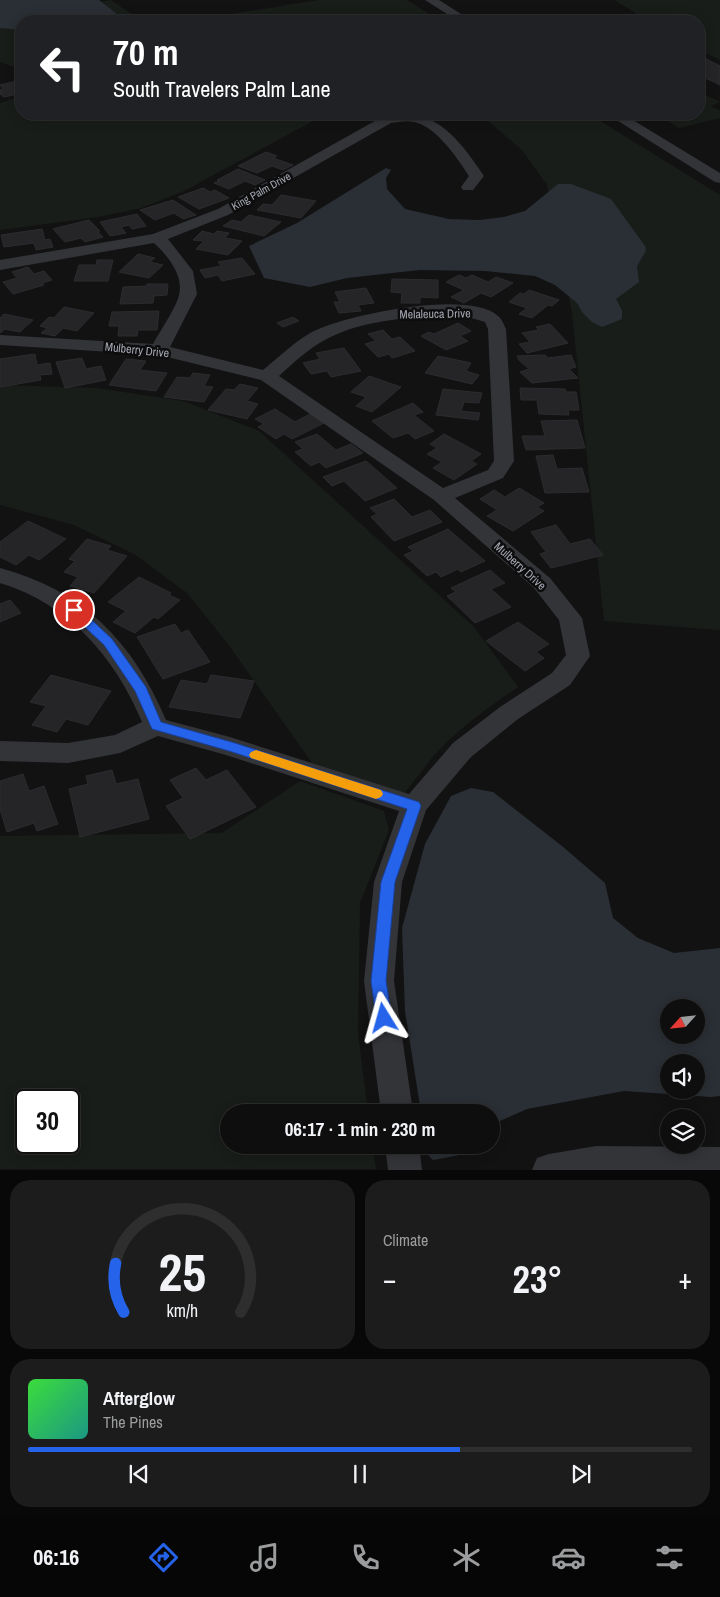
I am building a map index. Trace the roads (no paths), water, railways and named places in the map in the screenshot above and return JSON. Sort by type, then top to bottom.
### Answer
[{"type":"street","points":[[431,0],[456,15]]},
{"type":"street","name":"King Palm Drive","points":[[0,265],[157,238],[223,212],[388,120]]},
{"type":"street","name":"King Palm Drive","points":[[423,120],[441,132],[465,158],[477,176],[468,187]]},
{"type":"street","points":[[624,120],[720,179]]},
{"type":"street","points":[[157,238],[169,249],[185,271],[188,294],[159,350]]},
{"type":"street","name":"Melaleuca Drive","points":[[267,376],[317,338],[367,318],[408,312],[463,311],[479,313],[492,320],[498,329],[504,461],[496,474],[441,496]]},
{"type":"street","name":"Mulberry Drive","points":[[0,340],[159,350],[267,376],[441,496],[542,583],[570,618],[578,656],[561,679],[509,713],[462,750],[414,806],[388,882],[379,981],[396,1104]]},
{"type":"street","points":[[0,575],[23,582],[74,610],[108,642],[141,690],[156,726]]},
{"type":"street","points":[[0,751],[68,753],[120,744],[156,726],[230,747],[414,806]]},
{"type":"street","points":[[403,1154],[405,1170]]},
{"type":"street","points":[[549,1170],[596,1162],[720,1164]]}]
